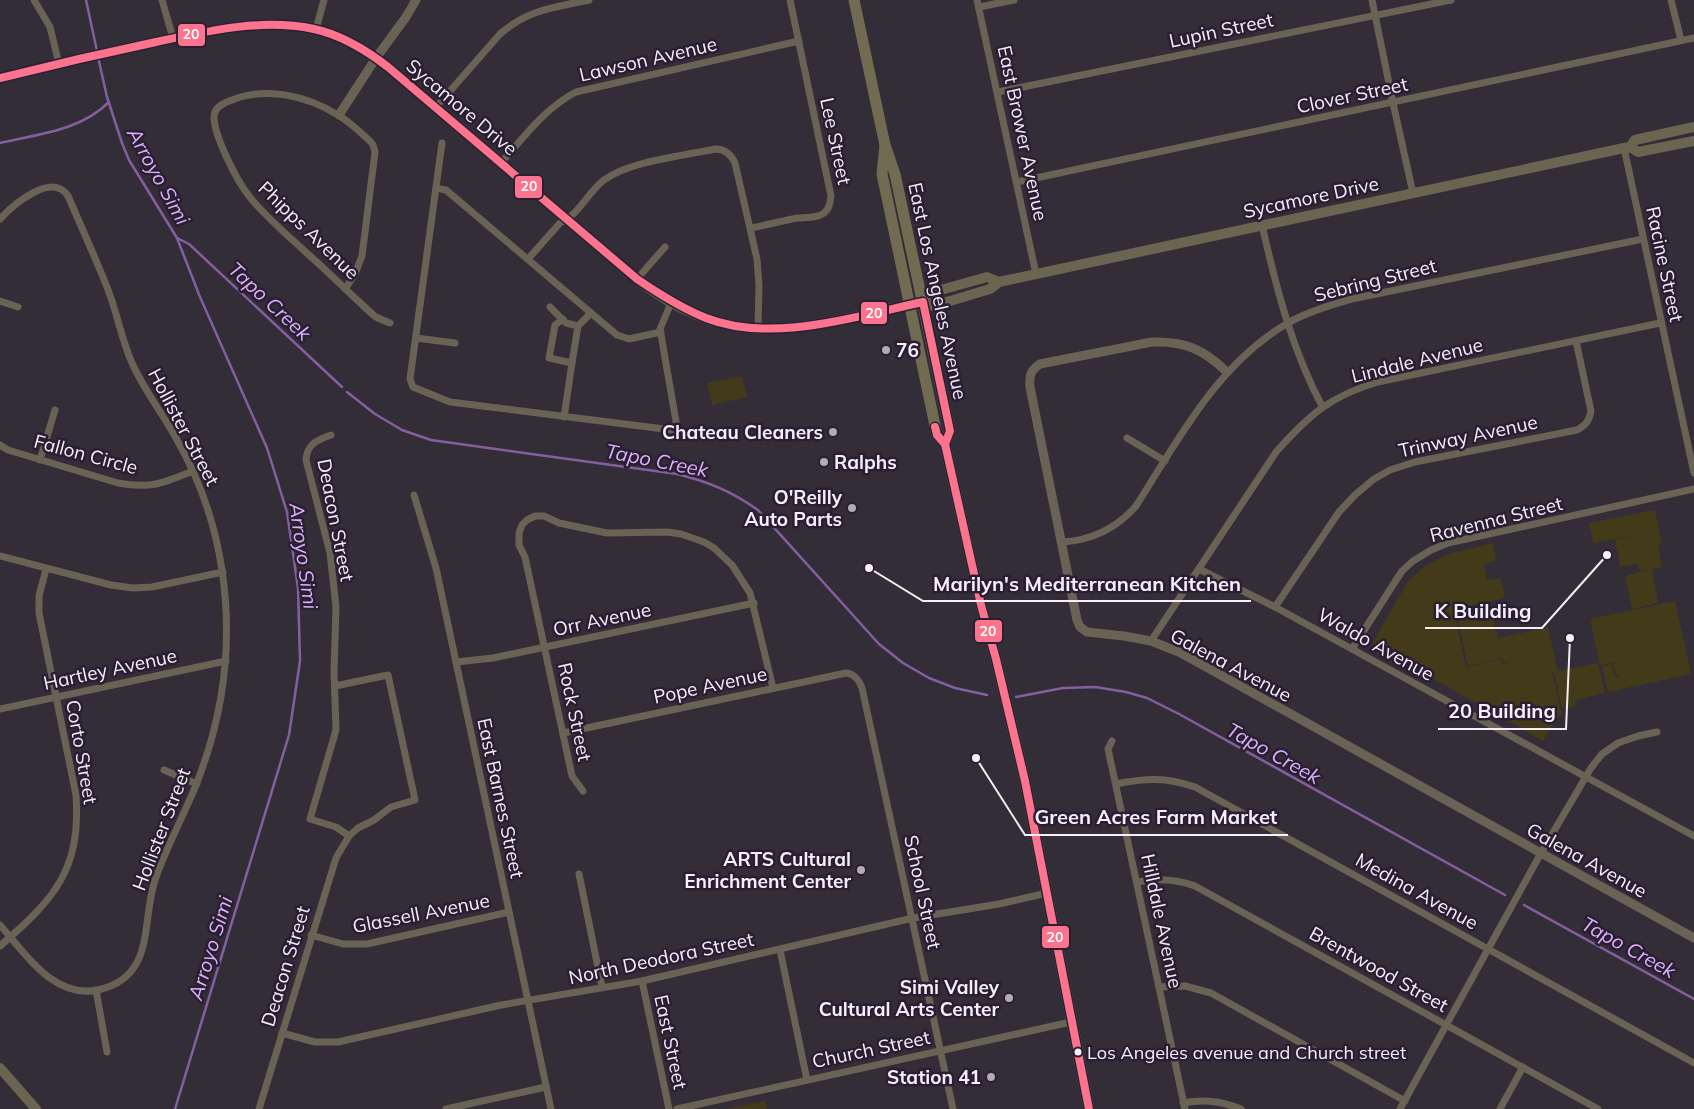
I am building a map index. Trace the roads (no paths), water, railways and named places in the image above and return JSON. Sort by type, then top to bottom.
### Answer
[{"type":"main road","name":"East Los Angeles Avenue","points":[[854,0],[885,145],[895,174],[950,432],[945,444]]},
{"type":"main road","name":"Sycamore Drive","points":[[0,78],[173,38],[249,24],[278,24],[316,29],[353,43],[376,58],[638,279],[671,303],[702,318],[726,325],[758,329],[804,327],[922,302],[932,306],[990,289],[999,282],[1413,192],[1627,148],[1638,152],[1694,141]]},
{"type":"main road","name":"Sycamore Drive","points":[[1627,148],[1635,140],[1694,127]]},
{"type":"main road","name":"East Los Angeles Avenue","points":[[885,145],[882,174],[909,304],[937,435],[945,444],[981,605],[1012,723],[1089,1109]]},
{"type":"main road","points":[[0,1068],[36,1109]]},
{"type":"street","points":[[34,0],[50,27],[59,64]]},
{"type":"street","points":[[162,0],[173,38]]},
{"type":"street","points":[[316,29],[324,0]]},
{"type":"street","points":[[345,288],[355,274],[362,256],[375,152],[374,145],[339,115],[416,0]]},
{"type":"street","points":[[436,107],[500,34],[512,24],[542,10],[589,0]]},
{"type":"street","name":"Lee Street","points":[[751,228],[799,218],[816,217],[828,209],[830,203],[831,196],[790,0]]},
{"type":"street","points":[[978,4],[1014,0]]},
{"type":"street","points":[[1372,0],[1413,192]]},
{"type":"street","name":"Lupin Street","points":[[998,92],[1451,0]]},
{"type":"street","points":[[1671,0],[1681,40]]},
{"type":"street","name":"East Brower Avenue","points":[[978,4],[1036,274]]},
{"type":"street","name":"Clover Street","points":[[1017,182],[1694,38]]},
{"type":"street","name":"Lawson Avenue","points":[[502,163],[548,110],[576,92],[799,41]]},
{"type":"street","name":"Phipps Avenue","points":[[339,115],[321,105],[303,99],[285,95],[262,94],[242,96],[225,102],[216,110],[214,117],[225,154],[248,195],[375,316],[390,322]]},
{"type":"street","points":[[442,144],[410,379],[413,387],[450,402],[672,430],[677,427],[660,329],[671,303]]},
{"type":"street","name":"Racine Street","points":[[1627,148],[1660,323],[1694,473]]},
{"type":"street","points":[[528,260],[560,222],[567,220],[596,187],[618,172],[636,165],[719,149],[729,154],[735,163],[751,228],[757,265],[758,329]]},
{"type":"street","name":"Hollister Street","points":[[0,219],[23,198],[37,191],[56,187],[68,196],[107,286],[135,369],[178,441],[193,471],[211,519],[223,572],[227,618],[226,661],[216,723],[196,784],[155,880],[150,901],[146,942],[140,958],[122,979],[110,986],[96,990]]},
{"type":"street","points":[[436,188],[446,190],[617,335],[629,339],[661,332]]},
{"type":"street","points":[[1262,225],[1287,324],[1322,406]]},
{"type":"street","name":"Sebring Street","points":[[1063,542],[1074,541],[1103,532],[1119,523],[1136,506],[1205,400],[1227,372],[1256,345],[1287,324],[1330,305],[1352,299],[1643,239]]},
{"type":"street","points":[[638,279],[665,247]]},
{"type":"street","points":[[0,301],[18,307]]},
{"type":"street","points":[[550,307],[566,323],[578,326]]},
{"type":"street","points":[[564,416],[578,326],[591,313]]},
{"type":"street","points":[[562,319],[555,325],[549,358],[572,363]]},
{"type":"street","name":"Lindale Avenue","points":[[1151,641],[1276,452],[1296,429],[1322,406],[1360,387],[1378,382],[1660,323]]},
{"type":"street","points":[[416,338],[455,343]]},
{"type":"street","name":"Galena Avenue","points":[[1227,372],[1212,357],[1196,348],[1182,343],[1165,341],[1040,364],[1032,369],[1029,376],[1030,387],[1063,542],[1077,620],[1080,627],[1087,632],[1151,641],[1181,653],[1694,938]]},
{"type":"street","name":"Trinway Avenue","points":[[1275,607],[1339,512],[1374,478],[1390,470],[1415,462],[1576,430],[1584,426],[1589,419],[1591,411],[1576,341]]},
{"type":"street","points":[[40,460],[55,410]]},
{"type":"street","name":"Deacon Street","points":[[331,434],[310,446],[306,460],[330,553],[336,607],[334,672],[337,725],[310,819],[336,826],[349,836]]},
{"type":"street","points":[[1127,438],[1165,461]]},
{"type":"street","name":"Fallon Circle","points":[[0,446],[40,460],[134,486],[162,483],[193,471]]},
{"type":"street","name":"Ravenna Street","points":[[1352,649],[1402,571],[1413,560],[1431,550],[1448,543],[1694,489]]},
{"type":"street","name":"East Barnes Street","points":[[414,495],[436,568],[551,1109]]},
{"type":"street","name":"Rock Street","points":[[583,791],[572,776],[525,558],[518,540],[519,533],[525,522],[535,516],[544,516],[559,523],[608,533],[668,532],[694,538],[714,548],[732,565],[745,583],[754,603]]},
{"type":"street","points":[[0,556],[111,586],[133,588],[152,587],[223,572]]},
{"type":"street","name":"Waldo Avenue","points":[[1199,568],[1275,607],[1694,836]]},
{"type":"street","name":"Corto Street","points":[[0,946],[37,913],[55,891],[67,867],[75,840],[78,817],[76,795],[39,613],[39,596],[46,569]]},
{"type":"street","points":[[754,603],[773,688]]},
{"type":"street","name":"Orr Avenue","points":[[456,662],[493,658],[544,648],[754,603]]},
{"type":"street","name":"Hartley Avenue","points":[[0,709],[226,661]]},
{"type":"street","name":"Pope Avenue","points":[[563,733],[846,673],[855,676],[860,683]]},
{"type":"street","name":"Deacon Street","points":[[259,1109],[330,872],[342,846],[358,828],[374,820],[391,807],[415,800],[388,675],[335,686]]},
{"type":"street","name":"School Street","points":[[860,683],[913,918],[953,1109]]},
{"type":"street","points":[[1400,1109],[1585,777],[1602,754],[1618,743],[1657,732]]},
{"type":"street","name":"Hilldale Avenue","points":[[1112,741],[1108,749],[1184,1106]]},
{"type":"street","points":[[164,770],[196,784]]},
{"type":"street","name":"Medina Avenue","points":[[1116,784],[1158,778],[1195,787],[1694,1063]]},
{"type":"street","points":[[578,874],[602,987]]},
{"type":"street","name":"Brentwood Street","points":[[1137,882],[1166,879],[1181,881],[1195,886],[1598,1109]]},
{"type":"street","name":"North Deodora Street","points":[[282,1033],[315,1042],[338,1042],[501,1005],[528,1002],[642,981],[913,918],[1047,893]]},
{"type":"street","name":"Glassell Avenue","points":[[312,935],[343,944],[367,944],[509,912]]},
{"type":"street","points":[[0,925],[42,972],[55,982],[75,990],[96,990],[107,1052]]},
{"type":"street","points":[[780,950],[807,1080]]},
{"type":"street","name":"East Street","points":[[642,981],[669,1109]]},
{"type":"street","points":[[1159,987],[1185,986],[1211,993],[1405,1100]]},
{"type":"street","name":"Church Street","points":[[677,1109],[1071,1022]]},
{"type":"street","points":[[1500,1109],[1522,1067]]},
{"type":"street","points":[[446,1109],[546,1087]]},
{"type":"street","points":[[1184,1106],[1210,1100],[1226,1103],[1241,1109]]},
{"type":"waterway","name":"Arroyo Simi","points":[[86,0],[97,51]]},
{"type":"waterway","name":"Arroyo Simi","points":[[98,57],[107,97],[129,160],[177,238],[200,297],[267,448],[287,512],[298,588],[300,661],[289,735],[175,1109]]},
{"type":"waterway","points":[[0,143],[44,134],[72,125],[98,112],[109,102]]},
{"type":"waterway","name":"Tapo Creek","points":[[177,238],[189,244],[342,387]]},
{"type":"waterway","name":"Tapo Creek","points":[[347,392],[375,414],[402,430],[431,440],[677,474],[699,480],[729,492],[758,510],[879,644],[903,663],[929,678],[955,688],[987,695]]},
{"type":"waterway","name":"Tapo Creek","points":[[1016,697],[1063,688],[1095,687],[1126,692],[1147,698],[1505,895]]},
{"type":"waterway","name":"Tapo Creek","points":[[1524,905],[1694,999]]},
{"type":"place","name":"76","points":[[886,350]]},
{"type":"place","name":"Chateau Cleaners","points":[[833,432]]},
{"type":"place","name":"Ralphs","points":[[824,462]]},
{"type":"place","name":"O'Reilly Auto Parts","points":[[852,508]]},
{"type":"place","name":"K Building","points":[[1607,555]]},
{"type":"place","name":"Marilyn's Mediterranean Kitchen","points":[[869,568]]},
{"type":"place","name":"20 Building","points":[[1570,638]]},
{"type":"place","name":"Green Acres Farm Market","points":[[976,758]]},
{"type":"place","name":"ARTS Cultural Enrichment Center","points":[[861,870]]},
{"type":"place","name":"Simi Valley Cultural Arts Center","points":[[1009,998]]},
{"type":"place","name":"Los Angeles avenue and Church street","points":[[1078,1052]]},
{"type":"place","name":"Station 41","points":[[991,1077]]}]
